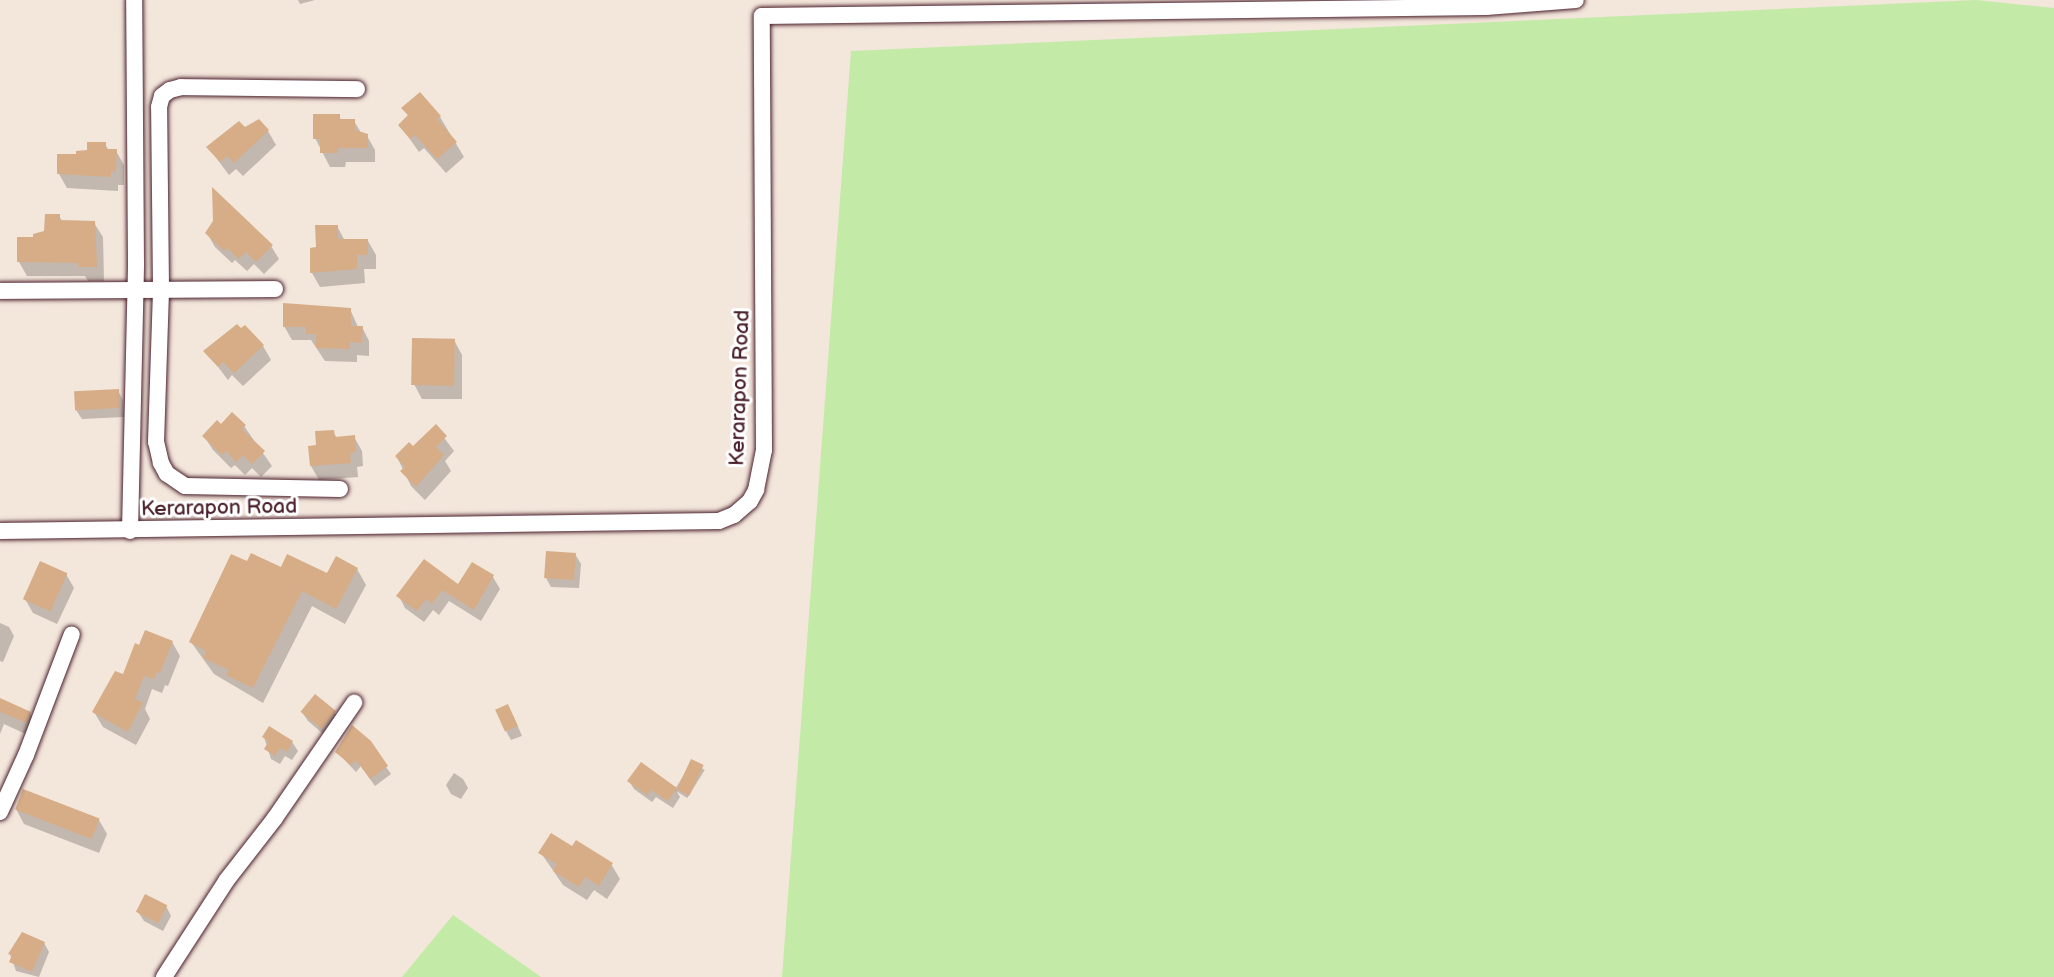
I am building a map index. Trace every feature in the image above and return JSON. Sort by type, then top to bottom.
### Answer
[{"type":"street","name":"Kerarapon Road","points":[[134,0],[134,289],[130,531],[719,521],[743,508],[756,490],[764,450],[762,8],[1137,5],[1486,7],[1576,0]]},
{"type":"street","points":[[340,489],[197,488],[185,486],[167,474],[156,442],[162,289],[159,107],[162,96],[181,87],[357,89]]},
{"type":"street","points":[[0,291],[275,289]]},
{"type":"street","points":[[0,531],[130,531]]},
{"type":"street","points":[[0,812],[26,755],[72,634]]},
{"type":"street","points":[[164,977],[226,881],[275,818],[354,703]]},
{"type":"green space","points":[[1976,0],[2054,8],[2054,977],[782,977],[851,51]]},
{"type":"green space","points":[[453,915],[541,977],[402,977]]},
{"type":"building","points":[[420,92],[441,116],[437,119],[457,142],[437,159],[415,135],[410,139],[398,125],[408,115],[401,108]]},
{"type":"building","points":[[313,114],[340,114],[340,119],[355,119],[355,130],[368,134],[368,148],[338,148],[338,153],[320,153],[320,139],[313,139]]},
{"type":"building","points":[[259,119],[269,130],[234,163],[227,156],[220,162],[206,147],[239,121],[245,127]]},
{"type":"building","points":[[87,142],[106,142],[106,149],[117,149],[116,172],[111,171],[111,177],[57,174],[57,154],[76,154],[76,151],[87,150]]},
{"type":"building","points":[[212,187],[273,245],[256,262],[246,252],[239,259],[227,248],[224,251],[205,233],[213,221]]},
{"type":"building","points":[[45,214],[60,214],[60,220],[95,221],[97,267],[78,267],[78,263],[17,262],[17,237],[33,237],[33,234],[44,231]]},
{"type":"building","points":[[315,225],[338,225],[338,239],[368,239],[368,255],[357,255],[357,269],[310,273],[310,248],[316,247]]},
{"type":"building","points":[[283,303],[351,308],[351,326],[363,326],[362,343],[350,342],[350,349],[316,348],[316,334],[306,334],[306,327],[283,327]]},
{"type":"building","points":[[237,324],[241,328],[245,325],[264,345],[234,373],[223,362],[218,367],[203,351]]},
{"type":"building","points":[[412,338],[455,339],[454,386],[411,385]]},
{"type":"building","points":[[119,389],[120,408],[75,410],[74,391]]},
{"type":"building","points":[[232,412],[246,425],[242,429],[265,451],[252,464],[243,455],[236,462],[226,451],[222,455],[202,436],[217,420],[221,424]]},
{"type":"building","points":[[436,424],[447,436],[436,447],[444,455],[416,487],[400,471],[405,467],[395,456],[409,442],[413,446]]},
{"type":"building","points":[[334,430],[335,437],[355,435],[356,452],[350,453],[351,463],[310,466],[308,446],[316,445],[315,431]]},
{"type":"building","points":[[546,551],[576,553],[574,580],[544,578]]},
{"type":"building","points":[[251,553],[281,567],[287,554],[327,573],[336,556],[358,568],[336,609],[302,591],[253,688],[226,675],[229,670],[203,658],[206,651],[189,642],[231,554],[247,561]]},
{"type":"building","points":[[424,559],[458,584],[472,562],[494,575],[474,610],[442,590],[432,604],[426,599],[417,611],[396,596]]},
{"type":"building","points":[[40,561],[67,573],[50,612],[23,599]]},
{"type":"building","points":[[145,630],[173,641],[160,673],[157,672],[154,679],[144,676],[135,699],[143,703],[128,732],[92,712],[115,671],[123,674],[135,643],[139,645]]},
{"type":"building","points":[[315,694],[336,711],[322,729],[301,712]]},
{"type":"building","points":[[0,698],[31,712],[27,723],[0,712]]},
{"type":"building","points":[[508,704],[518,726],[505,732],[495,710]]},
{"type":"building","points":[[352,725],[371,741],[388,766],[370,779],[356,760],[351,765],[335,752]]},
{"type":"building","points":[[269,726],[293,741],[287,752],[280,748],[275,756],[264,749],[269,741],[262,737]]},
{"type":"building","points":[[691,759],[704,765],[689,796],[677,790]]},
{"type":"building","points":[[641,762],[677,788],[668,801],[651,790],[647,795],[627,781]]},
{"type":"building","points":[[23,789],[100,818],[92,839],[15,810]]},
{"type":"building","points":[[551,833],[572,846],[576,840],[613,863],[599,886],[585,877],[579,887],[553,871],[557,864],[538,853]]},
{"type":"building","points":[[145,894],[167,905],[158,923],[136,912]]},
{"type":"building","points":[[22,932],[45,942],[32,972],[9,962],[12,955],[8,954]]}]
